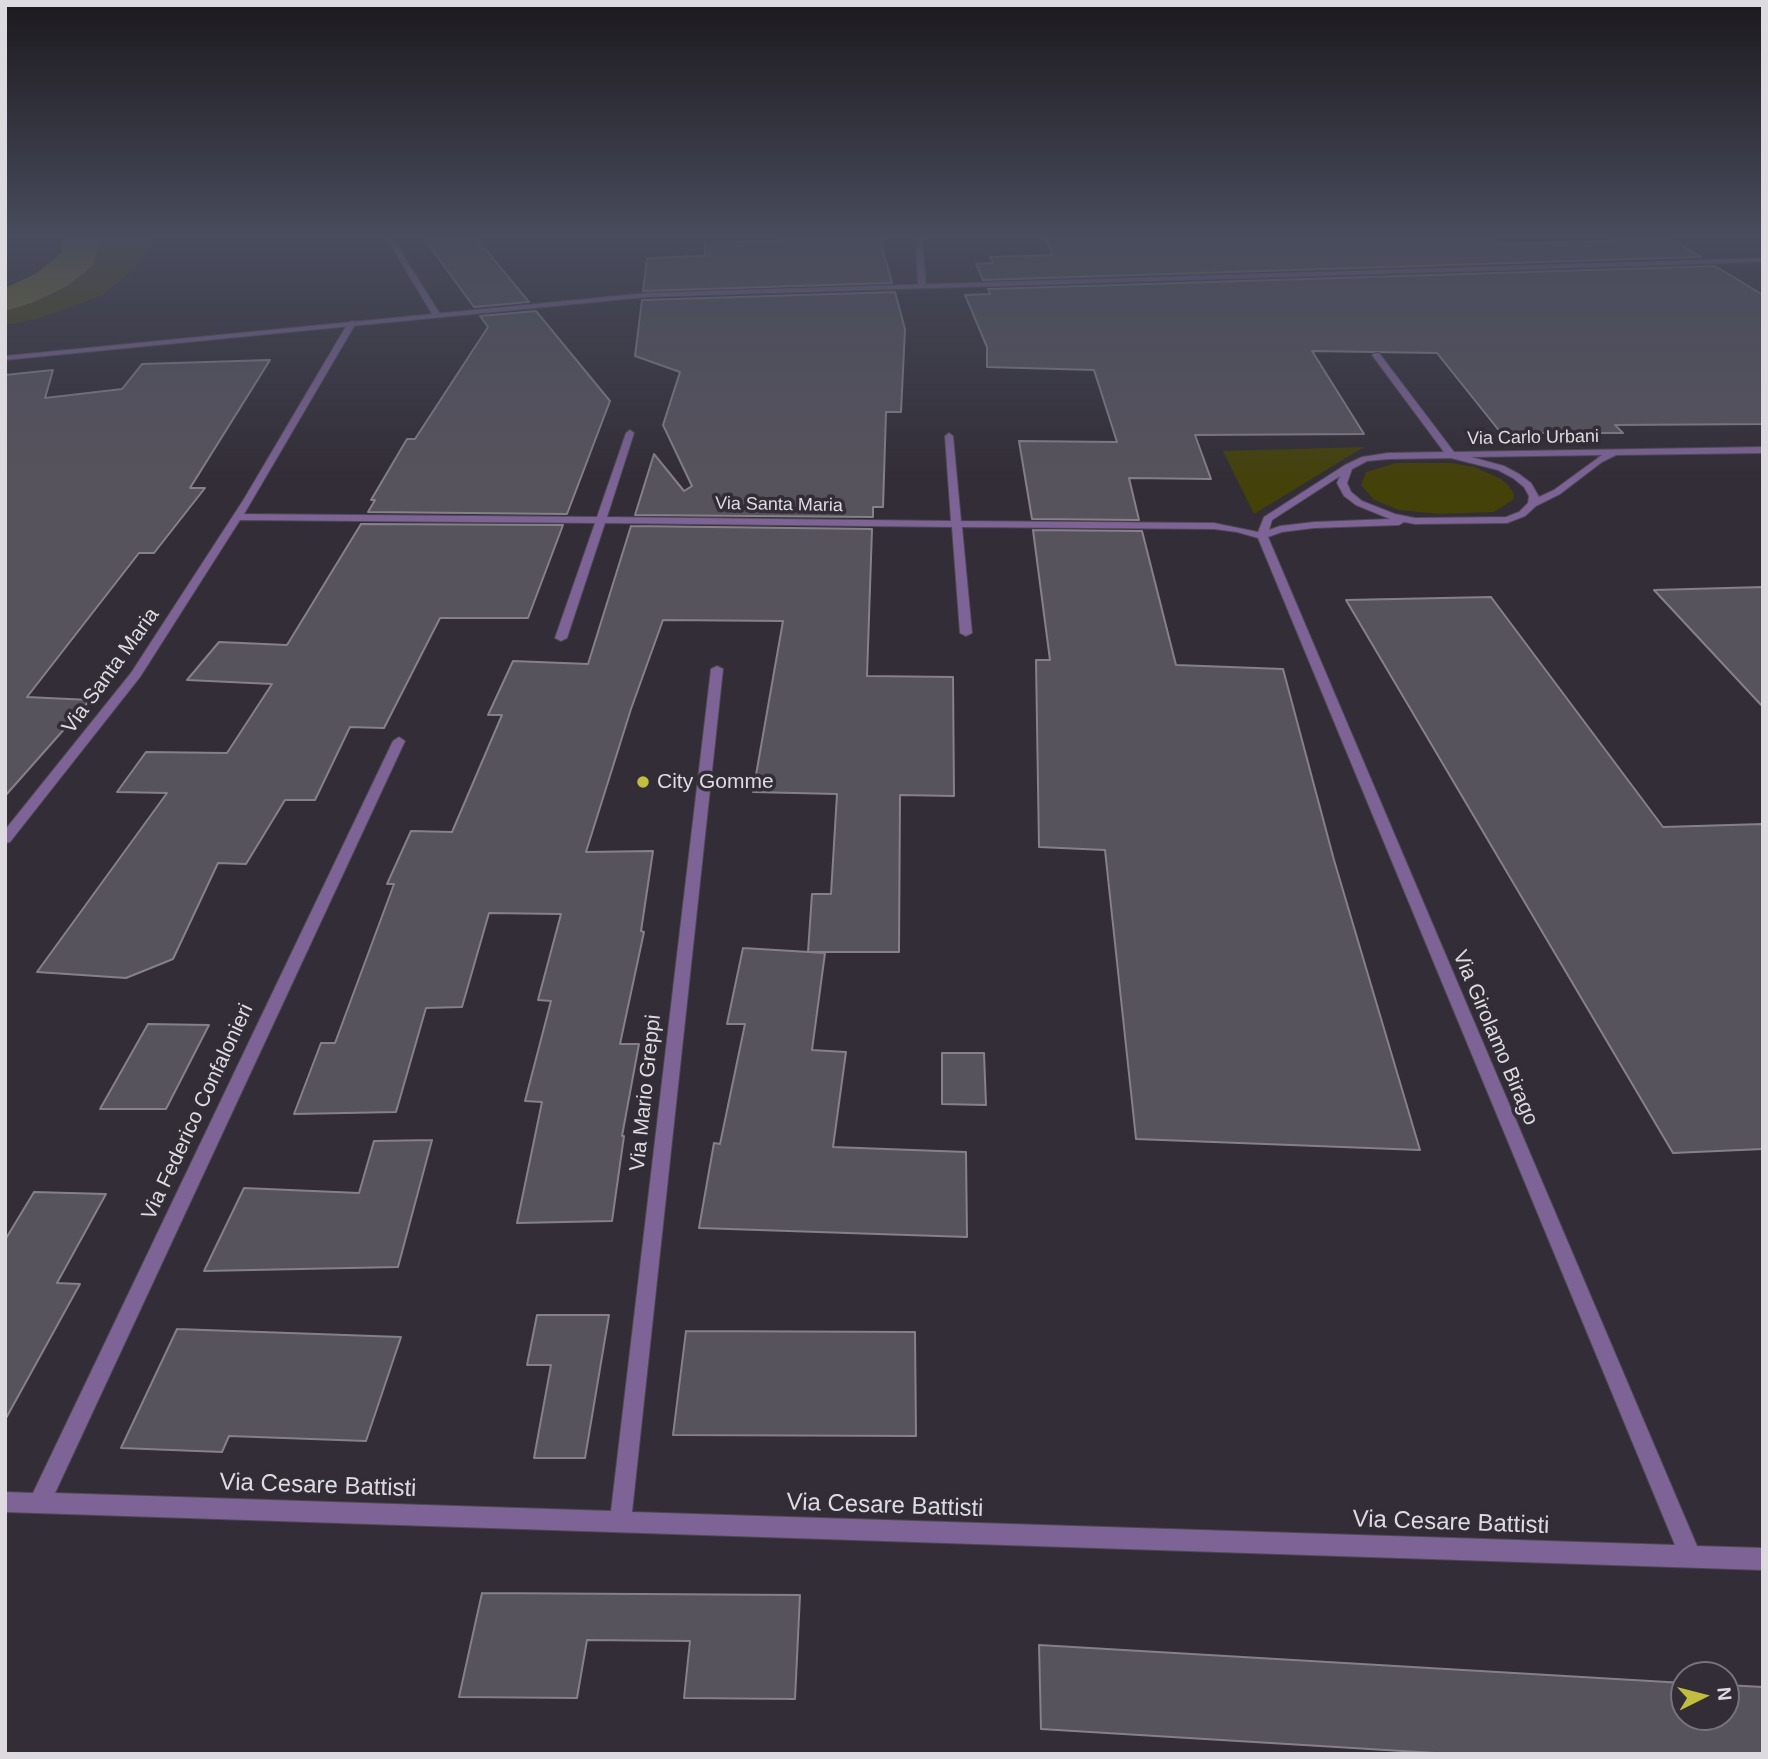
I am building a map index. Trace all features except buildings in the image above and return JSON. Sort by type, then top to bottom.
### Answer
[{"type":"street","points":[[5,358],[370,321]]},
{"type":"street","name":"Via Santa Maria","points":[[5,839],[135,675],[237,517],[352,323]]},
{"type":"street","points":[[1376,355],[1451,455]]},
{"type":"street","points":[[561,638],[631,433]]},
{"type":"street","points":[[949,436],[966,633]]},
{"type":"street","name":"Via Carlo Urbani","points":[[1451,455],[1763,450]]},
{"type":"street","name":"Via Carlo Urbani","points":[[1415,521],[1507,520],[1556,492],[1599,460],[1615,453]]},
{"type":"street","points":[[1262,536],[1267,519],[1348,467],[1364,459],[1388,456],[1451,455],[1488,464],[1516,476],[1528,485],[1534,496],[1532,504]]},
{"type":"street","points":[[1348,467],[1342,483],[1347,494],[1373,510],[1415,521]]},
{"type":"street","name":"Via Santa Maria","points":[[237,517],[1214,526],[1238,528],[1262,536]]},
{"type":"street","points":[[1262,536],[1280,529],[1314,525],[1415,521]]},
{"type":"street","name":"Via Girolamo Birago","points":[[1262,536],[1690,1556]]},
{"type":"street","name":"Via Mario Greppi","points":[[620,1522],[717,668]]},
{"type":"street","name":"Via Federico Confalonieri","points":[[39,1504],[399,741]]},
{"type":"street","name":"Via Cesare Battisti","points":[[5,1502],[1763,1559]]},
{"type":"shaded area","points":[[5,321],[26,321],[5,325]]},
{"type":"shaded area","points":[[1364,447],[1254,514],[1223,451]]},
{"type":"shaded area","points":[[1396,463],[1451,463],[1474,467],[1501,479],[1514,494],[1513,500],[1494,512],[1439,514],[1399,510],[1374,500],[1361,485],[1366,472]]},
{"type":"place","name":"City Gomme","points":[[643,782]]}]
